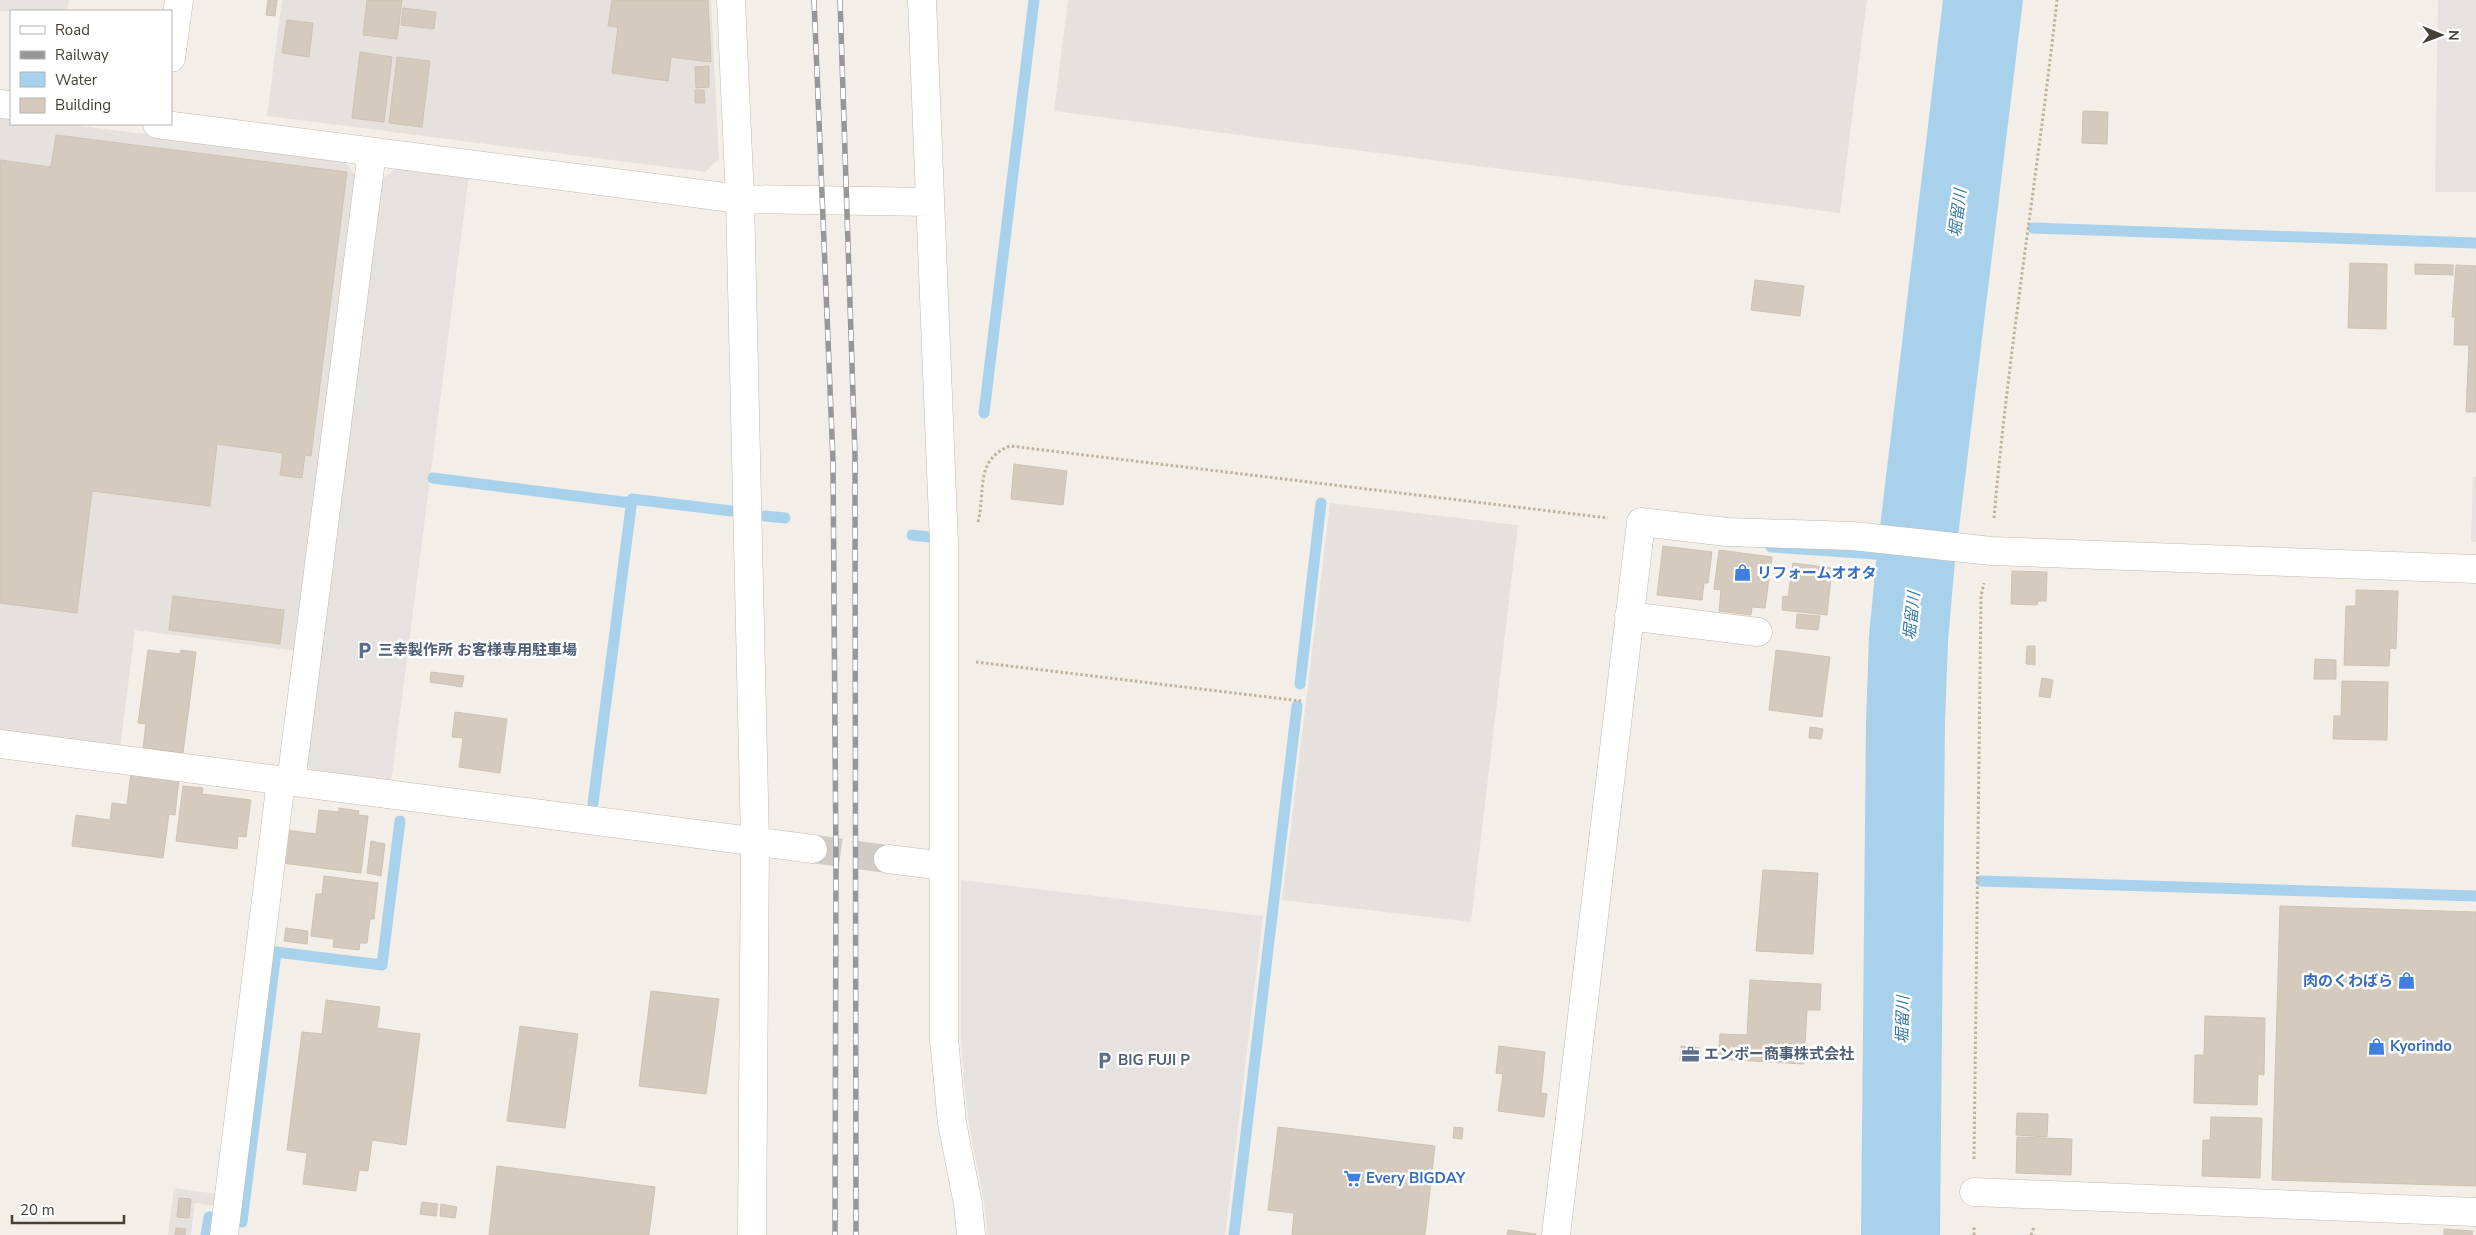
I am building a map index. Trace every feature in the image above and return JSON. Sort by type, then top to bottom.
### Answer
[{"type":"street","points":[[172,51],[179,0]]},
{"type":"street","points":[[731,0],[740,199],[755,841],[752,1235]]},
{"type":"street","points":[[922,0],[944,544],[944,1039],[947,1083],[971,1235]]},
{"type":"street","points":[[169,125],[740,199],[930,202]]},
{"type":"street","points":[[224,1235],[372,152]]},
{"type":"street","points":[[1556,1235],[1641,522],[1727,532],[1853,536],[1986,550],[2476,568]]},
{"type":"street","points":[[1629,616],[1758,632]]},
{"type":"street","points":[[0,744],[813,849]]},
{"type":"street","points":[[888,859],[944,866]]},
{"type":"street","points":[[1974,1192],[2476,1212]]},
{"type":"path","points":[[1974,1235],[1981,596],[2032,192],[2047,94],[2057,0]]},
{"type":"path","points":[[944,544],[958,542],[970,534],[982,509],[984,472],[989,460],[998,451],[1010,446],[1641,522]]},
{"type":"path","points":[[944,658],[1301,701]]},
{"type":"shaded area","points":[[0,0],[69,0],[67,10],[0,11]]},
{"type":"shaded area","points":[[282,0],[711,0],[719,159],[705,172],[267,116]]},
{"type":"shaded area","points":[[1068,0],[1867,0],[1840,213],[1054,111]]},
{"type":"shaded area","points":[[2438,0],[2476,0],[2476,192],[2435,192]]},
{"type":"shaded area","points":[[0,115],[10,117],[10,125],[73,125],[343,159],[357,178],[297,651],[135,630],[120,748],[0,733]]},
{"type":"shaded area","points":[[398,166],[469,175],[391,783],[314,774],[306,762],[380,181]]},
{"type":"shaded area","points":[[2473,477],[2476,477],[2476,542],[2471,542]]},
{"type":"shaded area","points":[[1330,503],[1518,525],[1471,922],[1282,900]]},
{"type":"shaded area","name":"BIG FUJI P","points":[[961,880],[1263,916],[1225,1235],[988,1235],[984,1202],[969,1124],[964,1081],[961,1038]]},
{"type":"shaded area","points":[[174,1188],[218,1194],[216,1206],[195,1203],[191,1235],[168,1235]]},
{"type":"water","name":"堀留川","points":[[1943,0],[2023,0],[1955,561],[1948,641],[1945,723],[1940,1235],[1861,1235],[1866,721],[1869,636],[1877,552]]},
{"type":"building","points":[[268,0],[277,0],[275,16],[266,15]]},
{"type":"building","points":[[367,0],[402,0],[397,39],[363,35]]},
{"type":"building","points":[[612,0],[708,0],[711,62],[671,57],[668,81],[612,73],[618,27],[608,26]]},
{"type":"building","points":[[403,8],[436,12],[434,29],[401,25]]},
{"type":"building","points":[[287,20],[313,23],[309,57],[282,53]]},
{"type":"building","points":[[360,52],[392,57],[384,122],[352,118]]},
{"type":"building","points":[[397,57],[430,61],[422,127],[389,123]]},
{"type":"building","points":[[709,66],[709,87],[696,88],[695,67]]},
{"type":"building","points":[[695,90],[704,90],[705,103],[695,103]]},
{"type":"building","points":[[2083,111],[2108,112],[2107,144],[2082,143]]},
{"type":"building","points":[[56,135],[347,172],[311,456],[305,455],[302,478],[280,475],[283,453],[217,444],[210,506],[92,491],[77,613],[0,603],[0,160],[51,167]]},
{"type":"building","points":[[2350,263],[2387,264],[2386,329],[2348,328]]},
{"type":"building","points":[[2415,264],[2453,265],[2453,275],[2415,274]]},
{"type":"building","points":[[2456,265],[2476,266],[2476,412],[2466,412],[2469,345],[2454,345],[2455,317],[2452,317]]},
{"type":"building","points":[[1755,280],[1804,286],[1800,316],[1751,310]]},
{"type":"building","points":[[1014,464],[1067,471],[1063,505],[1011,499]]},
{"type":"building","points":[[1663,546],[1712,552],[1708,583],[1704,583],[1702,600],[1657,595]]},
{"type":"building","name":"リフォームオオタ","points":[[1719,550],[1772,557],[1765,608],[1752,607],[1751,615],[1719,611],[1721,590],[1714,589]]},
{"type":"building","points":[[1793,563],[1832,568],[1827,615],[1782,610],[1783,596],[1788,597]]},
{"type":"building","points":[[2012,571],[2047,572],[2046,601],[2038,601],[2037,605],[2011,604]]},
{"type":"building","points":[[2356,590],[2398,591],[2396,649],[2390,648],[2389,666],[2344,665],[2346,606],[2356,606]]},
{"type":"building","points":[[173,596],[284,610],[280,644],[169,630]]},
{"type":"building","points":[[1797,614],[1820,616],[1818,630],[1796,628]]},
{"type":"building","points":[[2027,646],[2035,646],[2035,665],[2026,664]]},
{"type":"building","points":[[148,650],[180,654],[181,650],[196,652],[183,753],[143,748],[146,724],[138,723]]},
{"type":"building","points":[[1776,650],[1830,657],[1822,717],[1769,710]]},
{"type":"building","points":[[2315,659],[2336,660],[2336,679],[2314,679]]},
{"type":"building","points":[[431,672],[464,676],[462,687],[430,682]]},
{"type":"building","points":[[2042,678],[2053,680],[2050,698],[2039,696]]},
{"type":"building","points":[[2342,681],[2388,682],[2387,740],[2333,739],[2334,716],[2341,716]]},
{"type":"building","points":[[455,712],[507,719],[500,773],[459,767],[463,738],[452,737]]},
{"type":"building","points":[[1810,727],[1823,729],[1821,739],[1809,738]]},
{"type":"building","points":[[131,773],[179,779],[175,815],[169,814],[163,858],[72,846],[76,815],[110,820],[112,803],[127,805]]},
{"type":"building","points":[[183,786],[203,788],[202,794],[251,800],[246,837],[238,836],[237,849],[176,841]]},
{"type":"building","points":[[339,808],[359,811],[358,815],[368,816],[361,873],[282,863],[286,830],[316,834],[319,810],[339,812]]},
{"type":"building","points":[[371,841],[385,844],[381,876],[367,873]]},
{"type":"building","points":[[1763,870],[1818,873],[1813,954],[1756,951]]},
{"type":"building","points":[[324,876],[378,883],[374,919],[370,919],[367,943],[360,943],[359,950],[333,947],[334,939],[311,936],[316,894],[322,894]]},
{"type":"building","name":"Kyorindo","points":[[2280,906],[2476,912],[2476,1186],[2272,1180]]},
{"type":"building","points":[[286,928],[308,931],[307,944],[284,941]]},
{"type":"building","points":[[1750,980],[1821,984],[1820,1010],[1807,1010],[1804,1064],[1718,1059],[1720,1034],[1747,1035]]},
{"type":"building","points":[[651,991],[719,999],[706,1094],[639,1086]]},
{"type":"building","points":[[326,1000],[380,1007],[377,1028],[420,1034],[406,1145],[372,1140],[368,1171],[359,1170],[356,1191],[303,1184],[307,1153],[287,1150],[302,1032],[322,1034]]},
{"type":"building","points":[[2205,1016],[2265,1018],[2264,1075],[2258,1074],[2257,1105],[2194,1103],[2195,1055],[2204,1055]]},
{"type":"building","points":[[520,1026],[578,1034],[565,1128],[507,1121]]},
{"type":"building","points":[[1499,1046],[1545,1052],[1541,1093],[1547,1094],[1544,1117],[1498,1111],[1503,1074],[1496,1073]]},
{"type":"building","points":[[1681,1046],[1700,1048],[1699,1062],[1680,1061]]},
{"type":"building","points":[[2017,1113],[2048,1114],[2047,1137],[2016,1135]]},
{"type":"building","points":[[2211,1117],[2262,1118],[2260,1178],[2202,1176],[2203,1140],[2210,1140]]},
{"type":"building","name":"Every BIGDAY","points":[[1278,1127],[1435,1146],[1425,1235],[1292,1235],[1294,1213],[1268,1210]]},
{"type":"building","points":[[1454,1127],[1463,1128],[1462,1139],[1453,1138]]},
{"type":"building","points":[[2017,1137],[2072,1139],[2071,1175],[2016,1173]]},
{"type":"building","points":[[497,1166],[655,1187],[649,1235],[489,1235]]},
{"type":"building","points":[[179,1198],[191,1199],[189,1218],[177,1217]]},
{"type":"building","points":[[422,1202],[438,1204],[436,1216],[420,1214]]},
{"type":"building","points":[[441,1204],[457,1207],[455,1218],[440,1216]]},
{"type":"building","points":[[176,1228],[186,1229],[185,1235],[175,1235]]},
{"type":"building","points":[[2444,1229],[2473,1231],[2472,1235],[2444,1235]]},
{"type":"building","points":[[1508,1230],[1536,1234],[1536,1235],[1507,1235]]},
{"type":"waterway","points":[[984,413],[1034,0]]},
{"type":"waterway","points":[[2033,228],[2476,243]]},
{"type":"waterway","points":[[433,478],[631,503]]},
{"type":"waterway","points":[[593,803],[632,499],[731,511]]},
{"type":"waterway","points":[[1300,684],[1321,503]]},
{"type":"waterway","points":[[765,516],[785,518]]},
{"type":"waterway","points":[[912,535],[929,537]]},
{"type":"waterway","points":[[1771,547],[1890,555]]},
{"type":"waterway","points":[[1234,1235],[1297,706]]},
{"type":"waterway","points":[[237,1221],[242,1222],[276,952],[382,965],[400,821]]},
{"type":"waterway","points":[[1981,881],[2476,896]]},
{"type":"waterway","points":[[206,1235],[209,1217],[214,1218]]},
{"type":"tunnel","points":[[813,849],[888,859]]},
{"type":"railway","points":[[814,0],[833,461],[836,866],[835,1235]]},
{"type":"railway","points":[[840,0],[855,456],[856,1235]]},
{"type":"place","name":"リフォームオオタ","points":[[1743,573]]},
{"type":"place","name":"三幸製作所 お客様専用駐車場","points":[[364,650]]},
{"type":"place","name":"肉のくわばら","points":[[2407,981]]},
{"type":"place","name":"Kyorindo","points":[[2376,1046]]},
{"type":"place","name":"エンボー商事株式会社","points":[[1690,1054]]},
{"type":"place","name":"BIG FUJI P","points":[[1104,1060]]},
{"type":"place","name":"Every BIGDAY","points":[[1352,1178]]}]
